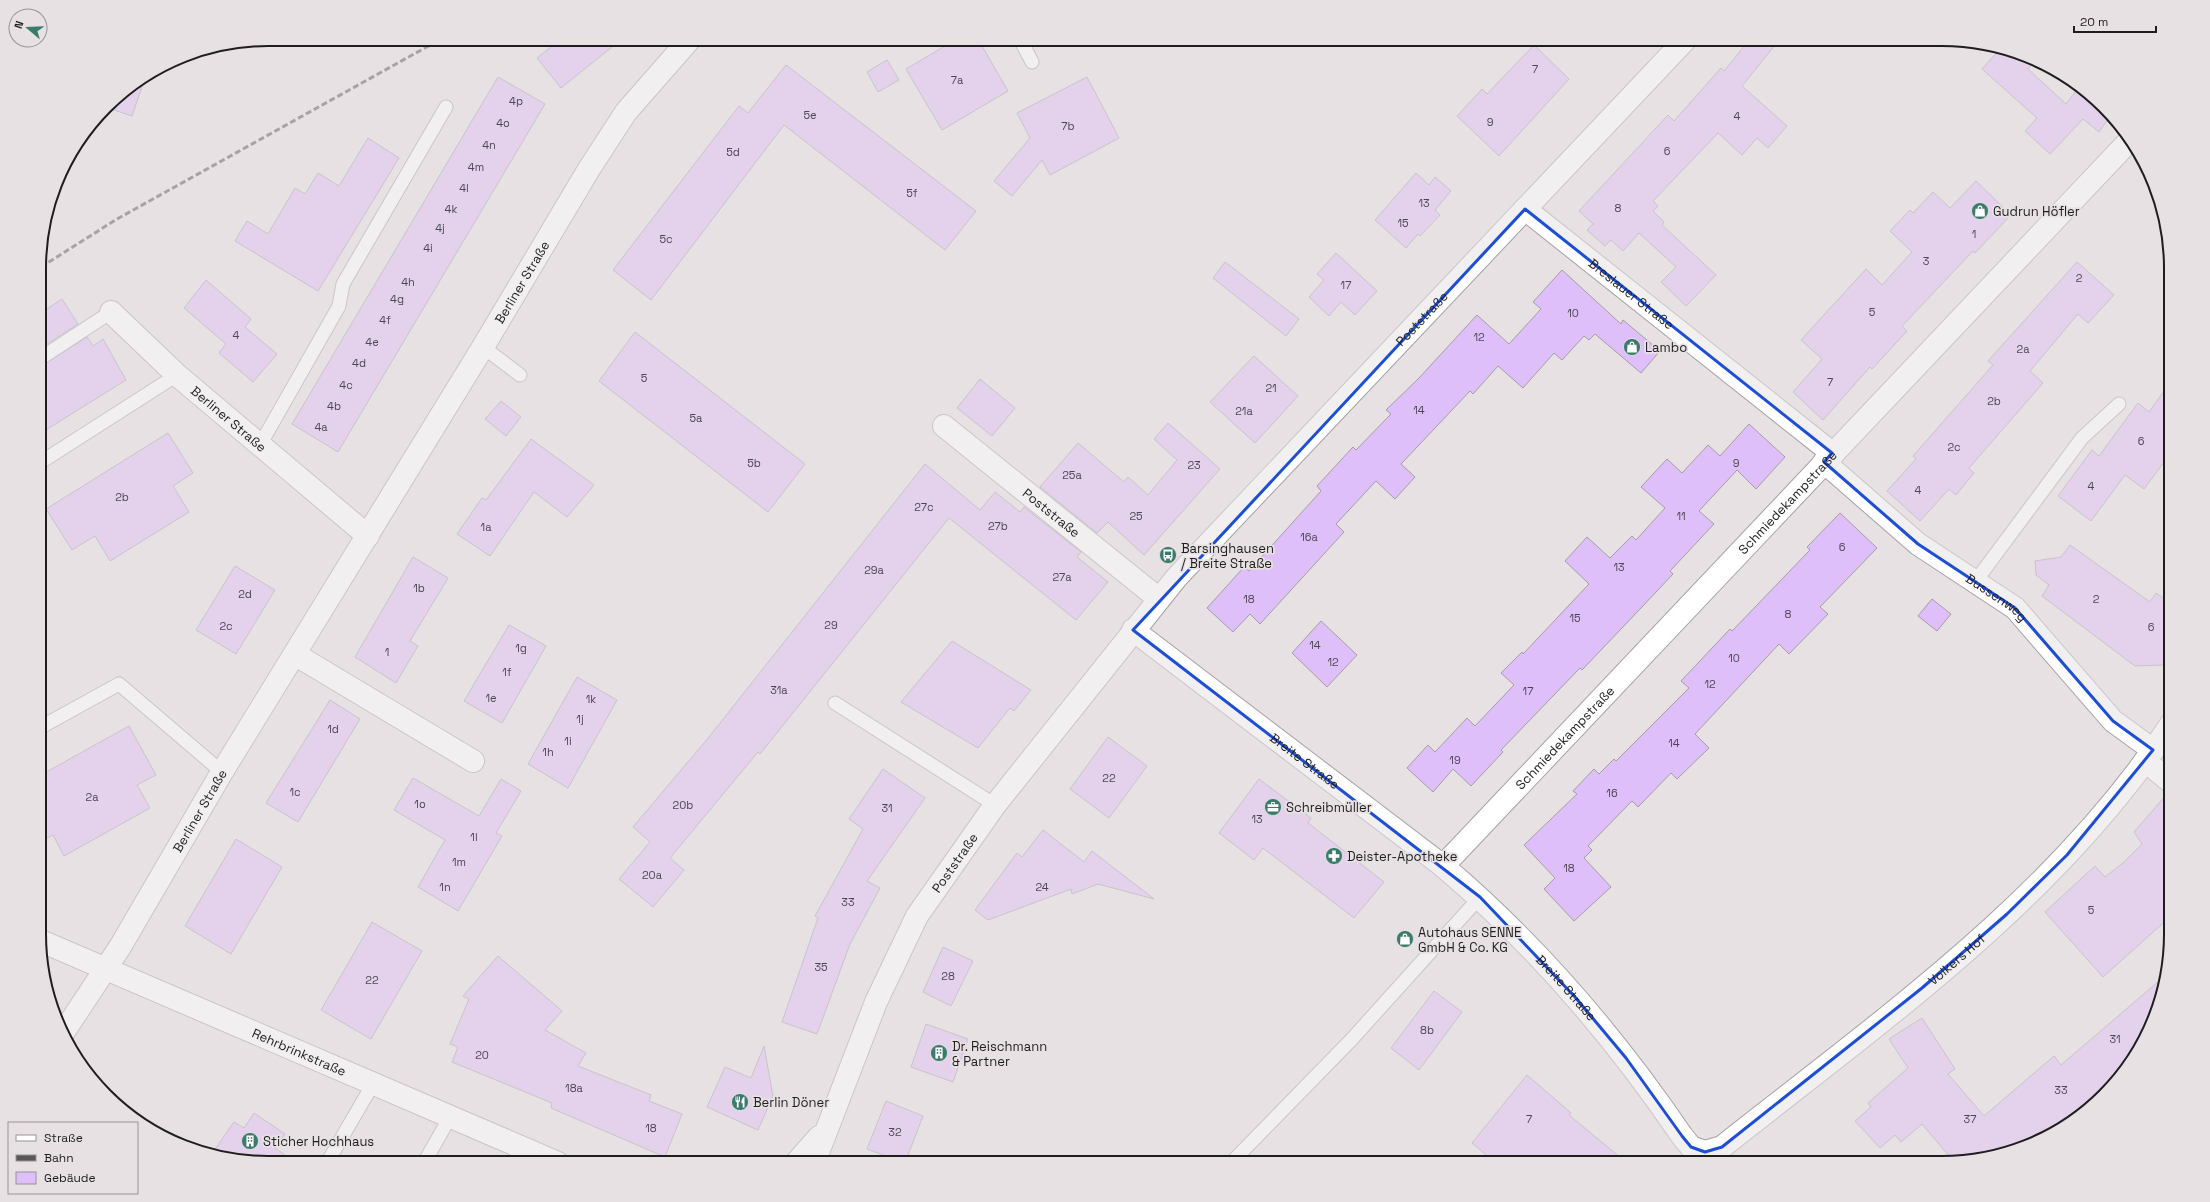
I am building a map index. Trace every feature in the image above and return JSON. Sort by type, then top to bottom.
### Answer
[{"type":"street","name":"Berliner Straße","points":[[66,1027],[104,968],[120,947],[222,772],[296,655],[589,169],[626,112],[684,46]]},
{"type":"street","name":"Poststraße","points":[[817,1156],[876,1002],[917,916],[995,805],[1133,630],[1177,577],[1679,46]]},
{"type":"street","name":"Schmiedekampstraße","points":[[1443,866],[2126,144]]},
{"type":"street","name":"Breslauer Straße","points":[[1525,209],[1828,458]]},
{"type":"street","name":"Berliner Straße","points":[[112,312],[177,375],[368,536]]},
{"type":"street","name":"Poststraße","points":[[944,426],[1159,599]]},
{"type":"street","name":"Bussenweg","points":[[1828,458],[1918,544],[2015,608],[2113,721],[2149,756],[2164,775]]},
{"type":"street","name":"Breite Straße","points":[[1133,630],[1443,866],[1480,897],[1524,939],[1575,997],[1626,1058],[1682,1136],[1692,1147],[1703,1156]]},
{"type":"street","points":[[296,655],[473,762]]},
{"type":"street","name":"Volkers Hof","points":[[1709,1156],[1722,1148],[1922,988],[2008,914],[2068,855],[2149,756],[2164,733]]},
{"type":"street","name":"Rehrbrinkstraße","points":[[46,943],[542,1156]]},
{"type":"street","points":[[802,1156],[828,1127]]},
{"type":"lane","points":[[1024,46],[1032,62]]},
{"type":"lane","points":[[260,445],[338,306],[343,284],[446,107]]},
{"type":"lane","points":[[46,355],[112,312]]},
{"type":"lane","points":[[483,347],[520,375]]},
{"type":"lane","points":[[46,459],[177,375]]},
{"type":"lane","points":[[1975,582],[2082,438],[2119,404]]},
{"type":"lane","points":[[46,725],[119,684],[222,772]]},
{"type":"lane","points":[[835,703],[995,805]]},
{"type":"lane","points":[[1238,1156],[1352,1039],[1480,897]]},
{"type":"lane","points":[[331,1156],[373,1084]]},
{"type":"lane","points":[[428,1156],[450,1117]]},
{"type":"highlighted area","points":[[1525,209],[1832,453],[1824,462],[1918,544],[2015,608],[2113,721],[2153,750],[2067,855],[2007,914],[1922,988],[1722,1147],[1705,1152],[1691,1147],[1626,1058],[1575,997],[1480,897],[1133,630]]},
{"type":"building","points":[[552,46],[613,46],[561,88],[537,58]]},
{"type":"building","points":[[945,46],[982,46],[1008,91],[942,130],[906,69]]},
{"type":"building","points":[[1533,46],[1535,46],[1569,79],[1499,156],[1457,116],[1482,89],[1487,94]]},
{"type":"building","points":[[1744,46],[1774,46],[1742,86],[1787,126],[1768,148],[1757,138],[1742,155],[1718,133],[1653,201],[1658,206],[1653,211],[1664,222],[1662,225],[1716,275],[1686,306],[1661,282],[1676,267],[1639,233],[1623,251],[1611,240],[1605,246],[1587,230],[1593,224],[1579,211],[1668,115],[1674,121],[1721,68],[1724,71]]},
{"type":"building","points":[[1996,53],[2027,63],[2031,65],[2028,69],[2066,104],[2076,91],[2107,120],[2099,132],[2083,119],[2050,154],[2025,131],[2037,118],[1982,69]]},
{"type":"building","points":[[887,60],[899,80],[878,92],[867,72]]},
{"type":"building","points":[[786,65],[976,211],[945,250],[784,125],[651,300],[613,270],[739,106],[748,113]]},
{"type":"building","points":[[498,77],[545,104],[338,452],[292,424]]},
{"type":"building","points":[[1087,77],[1119,138],[1050,175],[1042,160],[1012,196],[994,181],[1030,138],[1017,113]]},
{"type":"building","points":[[143,85],[132,116],[113,110]]},
{"type":"building","points":[[368,138],[399,158],[318,291],[235,241],[247,221],[268,234],[295,188],[305,194],[318,173],[339,186]]},
{"type":"building","points":[[1416,173],[1429,185],[1435,177],[1451,191],[1435,210],[1440,215],[1420,236],[1418,234],[1406,248],[1375,220]]},
{"type":"building","points":[[1976,181],[2011,215],[1975,253],[1973,251],[1902,326],[1907,331],[1872,369],[1870,367],[1823,420],[1793,392],[1822,359],[1801,340],[1866,269],[1882,285],[1912,252],[1890,231],[1910,210],[1913,213],[1933,192],[1950,208]]},
{"type":"building","points":[[1336,253],[1377,291],[1355,315],[1341,302],[1329,316],[1309,297],[1324,280],[1317,274]]},
{"type":"building","points":[[1225,262],[1299,319],[1286,336],[1213,278]]},
{"type":"building","points":[[2077,262],[2114,295],[2088,323],[2078,314],[2030,371],[2043,383],[1969,468],[1974,473],[1956,495],[1949,489],[1920,521],[1887,491],[1916,459],[1913,456],[1993,365],[1988,361]]},
{"type":"building","points":[[1562,270],[1621,324],[1623,320],[1660,351],[1641,373],[1595,334],[1589,340],[1584,336],[1562,360],[1554,353],[1523,388],[1498,366],[1473,394],[1470,391],[1401,464],[1415,477],[1395,499],[1376,481],[1336,524],[1344,532],[1260,624],[1250,614],[1233,632],[1207,608],[1244,567],[1249,571],[1321,491],[1317,486],[1353,447],[1356,450],[1391,414],[1386,410],[1419,378],[1477,315],[1509,344],[1541,309],[1533,302]]},
{"type":"building","points":[[206,280],[251,319],[245,327],[277,354],[253,382],[219,353],[226,344],[184,308]]},
{"type":"building","points":[[62,299],[78,324],[46,345],[46,310]]},
{"type":"building","points":[[635,332],[805,464],[768,512],[599,381]]},
{"type":"building","points":[[87,337],[93,346],[103,339],[126,380],[46,430],[46,363]]},
{"type":"building","points":[[1254,356],[1298,396],[1255,443],[1210,402]]},
{"type":"building","points":[[980,379],[1015,408],[992,436],[957,408]]},
{"type":"building","points":[[2164,391],[2164,462],[2144,489],[2125,475],[2091,521],[2058,496],[2092,450],[2099,456],[2138,403],[2149,412]]},
{"type":"building","points":[[501,401],[521,417],[506,436],[485,419]]},
{"type":"building","points":[[1168,423],[1220,469],[1144,555],[1108,522],[1097,533],[1040,487],[1078,443],[1124,482],[1128,477],[1148,495],[1177,460],[1154,439]]},
{"type":"building","points":[[1749,424],[1785,457],[1756,489],[1737,470],[1699,511],[1714,524],[1670,571],[1673,574],[1582,670],[1580,668],[1501,750],[1503,752],[1471,786],[1453,769],[1433,792],[1407,768],[1428,745],[1435,752],[1467,718],[1475,726],[1514,685],[1501,673],[1522,652],[1523,654],[1589,584],[1565,561],[1587,537],[1610,558],[1632,536],[1636,540],[1665,508],[1641,487],[1667,459],[1682,473],[1708,445],[1720,456]]},
{"type":"building","points":[[168,433],[193,473],[173,486],[189,512],[110,561],[95,536],[72,550],[46,509]]},
{"type":"building","points":[[531,439],[594,485],[567,517],[534,492],[490,556],[457,534],[482,498],[486,500]]},
{"type":"building","points":[[925,464],[980,510],[995,492],[1020,512],[1024,507],[1081,552],[1077,557],[1108,582],[1076,620],[949,518],[760,754],[758,752],[670,858],[684,870],[653,907],[619,879],[650,842],[633,827],[709,737]]},
{"type":"building","points":[[1840,513],[1877,548],[1820,607],[1828,614],[1789,654],[1779,644],[1695,734],[1709,748],[1677,779],[1671,773],[1638,807],[1632,801],[1588,846],[1592,850],[1584,858],[1611,887],[1574,921],[1544,889],[1555,878],[1524,845],[1577,794],[1573,791],[1594,769],[1599,774],[1614,759],[1616,761],[1689,688],[1681,681],[1730,629],[1732,631],[1810,550],[1807,547]]},
{"type":"building","points":[[2070,545],[2150,602],[2156,593],[2164,598],[2164,665],[2135,666],[2042,596],[2049,585],[2036,575],[2035,561],[2061,557]]},
{"type":"building","points":[[413,557],[448,578],[410,641],[418,646],[396,683],[355,657]]},
{"type":"building","points":[[235,566],[275,590],[236,654],[196,630]]},
{"type":"building","points":[[1932,599],[1951,614],[1937,631],[1918,616]]},
{"type":"building","points":[[1321,621],[1357,655],[1327,687],[1292,653]]},
{"type":"building","points":[[509,625],[546,646],[502,723],[464,701]]},
{"type":"building","points":[[952,641],[1031,690],[1014,711],[1010,708],[978,748],[901,702]]},
{"type":"building","points":[[577,677],[617,700],[568,788],[528,764]]},
{"type":"building","points":[[330,700],[360,719],[298,822],[266,803]]},
{"type":"building","points":[[129,726],[156,775],[137,785],[150,808],[64,856],[53,835],[46,838],[46,772]]},
{"type":"building","points":[[1108,737],[1147,766],[1109,818],[1070,789]]},
{"type":"building","points":[[883,769],[925,798],[867,881],[880,888],[850,944],[817,1034],[782,1022],[818,918],[815,916],[863,829],[849,819]]},
{"type":"building","points":[[413,778],[479,816],[501,779],[521,791],[496,833],[502,836],[458,911],[418,887],[445,840],[394,810]]},
{"type":"building","points":[[1259,779],[1311,818],[1308,823],[1384,882],[1354,918],[1263,848],[1254,860],[1219,833]]},
{"type":"building","points":[[2164,797],[2164,922],[2103,977],[2045,912],[2095,866],[2105,877],[2124,862],[2142,844],[2134,832]]},
{"type":"building","points":[[1043,830],[1084,862],[1092,851],[1154,899],[1098,884],[1072,894],[1071,889],[988,920],[975,910],[1017,853],[1022,857]]},
{"type":"building","points":[[236,839],[282,867],[231,954],[185,926]]},
{"type":"building","points":[[372,922],[422,951],[371,1039],[321,1010]]},
{"type":"building","points":[[943,947],[973,961],[951,1006],[923,992]]},
{"type":"building","points":[[498,956],[562,1011],[545,1030],[586,1053],[578,1066],[651,1095],[649,1101],[682,1114],[665,1156],[551,1108],[552,1103],[452,1062],[458,1047],[450,1044],[469,999],[463,996]]},
{"type":"building","points":[[2159,981],[2152,1005],[2141,1032],[2127,1057],[2109,1080],[2088,1101],[2065,1119],[2027,1139],[1985,1152],[1949,1156],[1922,1124],[1901,1142],[1895,1135],[1880,1148],[1855,1121],[1871,1107],[1868,1103],[1908,1068],[1889,1039],[1922,1018],[1955,1069],[1948,1074],[1984,1116],[2054,1056],[2061,1065]]},
{"type":"building","points":[[1434,991],[1462,1012],[1419,1070],[1391,1048]]},
{"type":"building","name":"Dr. Reischmann & Partner","points":[[926,1024],[968,1039],[953,1082],[911,1067]]},
{"type":"building","name":"Berlin Döner","points":[[764,1046],[773,1096],[758,1130],[707,1107],[725,1067],[751,1078]]},
{"type":"building","points":[[1527,1075],[1571,1113],[1569,1115],[1619,1156],[1488,1156],[1472,1143]]},
{"type":"building","points":[[886,1101],[923,1116],[908,1156],[886,1156],[867,1149]]},
{"type":"building","name":"Sticher Hochhaus","points":[[254,1113],[285,1134],[275,1148],[286,1156],[253,1156],[215,1149],[234,1122],[244,1128]]},
{"type":"railway","points":[[46,264],[117,219],[428,46]]},
{"type":"place","name":"Gudrun Höfler","points":[[1980,211]]},
{"type":"place","name":"Lambo","points":[[1632,347]]},
{"type":"place","name":"Barsinghausen / Breite Straße","points":[[1168,555]]},
{"type":"place","name":"Schreibmüller","points":[[1273,807]]},
{"type":"place","name":"Deister-Apotheke","points":[[1334,856]]},
{"type":"place","name":"Autohaus SENNE GmbH & Co. KG","points":[[1405,939]]},
{"type":"place","name":"Dr. Reischmann & Partner","points":[[939,1053]]},
{"type":"place","name":"Berlin Döner","points":[[740,1102]]},
{"type":"place","name":"Sticher Hochhaus","points":[[250,1141]]}]
